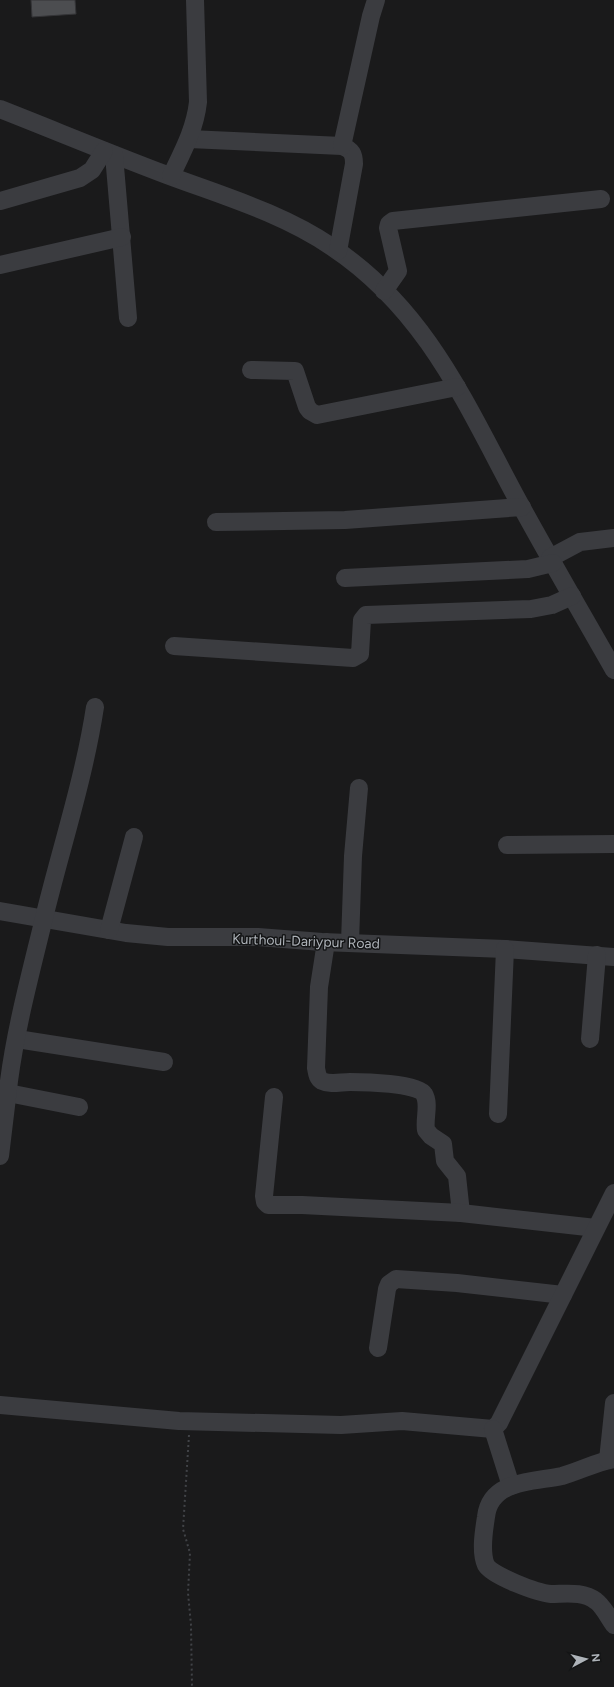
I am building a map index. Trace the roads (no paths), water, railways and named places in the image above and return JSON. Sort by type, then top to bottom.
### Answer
[{"type":"street","points":[[171,176],[189,139],[196,118],[198,102],[195,0]]},
{"type":"street","points":[[342,146],[371,16],[376,0]]},
{"type":"street","points":[[0,109],[109,153],[269,213],[338,251],[359,267],[413,321],[435,350],[614,670]]},
{"type":"street","points":[[189,139],[342,146],[352,152],[354,164],[338,251]]},
{"type":"street","points":[[0,201],[80,178],[92,170],[109,153]]},
{"type":"street","points":[[109,153],[122,237],[128,318]]},
{"type":"street","points":[[384,291],[398,271],[388,228],[389,224],[393,222],[602,199]]},
{"type":"street","points":[[0,266],[122,237]]},
{"type":"street","points":[[252,370],[295,371],[307,407],[310,411],[317,415],[457,387]]},
{"type":"street","points":[[216,522],[346,520],[522,507]]},
{"type":"street","points":[[345,578],[528,569],[552,560],[580,542],[614,538]]},
{"type":"street","points":[[174,646],[353,658],[360,654],[362,620],[363,617],[368,614],[531,609],[552,605],[572,596]]},
{"type":"street","points":[[0,1156],[17,1039],[44,918],[79,786],[95,707]]},
{"type":"street","points":[[350,942],[353,862],[359,788]]},
{"type":"street","points":[[109,930],[134,837]]},
{"type":"street","points":[[507,845],[614,844]]},
{"type":"street","name":"Kurthoul-Dariypur Road","points":[[0,911],[109,930],[168,937],[258,937],[326,942],[506,949],[606,956]]},
{"type":"street","points":[[326,942],[319,987],[316,1041],[316,1068],[318,1077],[323,1081],[404,1086],[421,1090],[426,1098],[427,1104],[426,1130],[431,1136],[443,1144],[445,1161],[457,1176],[461,1213]]},
{"type":"street","points":[[498,1114],[506,949]]},
{"type":"street","points":[[590,1039],[606,956]]},
{"type":"street","points":[[17,1039],[164,1062]]},
{"type":"street","points":[[8,1093],[79,1107]]},
{"type":"street","points":[[274,1097],[264,1196],[265,1202],[268,1205],[605,1218]]},
{"type":"street","points":[[493,1429],[499,1423],[563,1295],[605,1218],[614,1193]]},
{"type":"street","points":[[378,1348],[387,1289],[389,1284],[396,1279],[457,1283],[563,1295]]},
{"type":"street","points":[[614,1403],[611,1460],[562,1476],[511,1486],[500,1492],[489,1505],[485,1523],[484,1558],[487,1567],[506,1578],[535,1591],[585,1596],[596,1601],[614,1625]]},
{"type":"street","points":[[0,1405],[190,1422],[345,1425],[402,1421],[493,1429]]},
{"type":"street","points":[[493,1429],[511,1486]]}]
